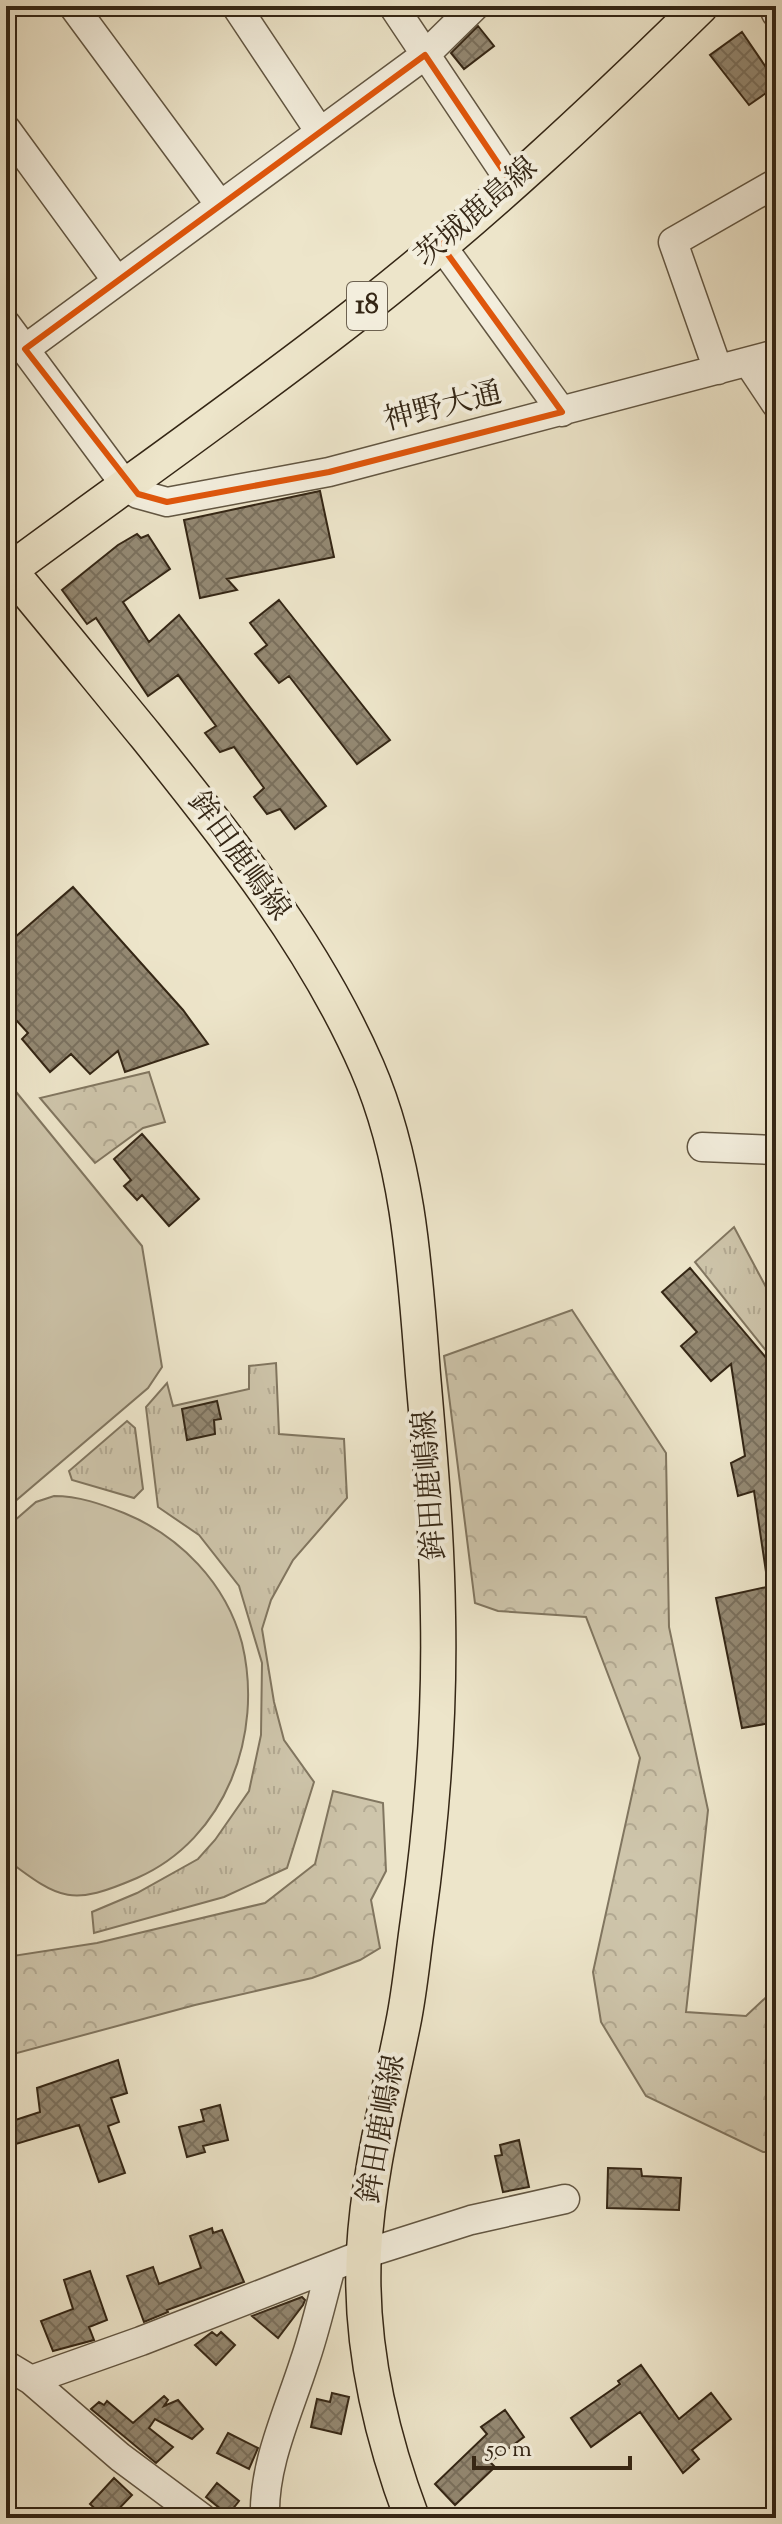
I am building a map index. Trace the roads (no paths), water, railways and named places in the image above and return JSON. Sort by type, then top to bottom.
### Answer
[{"type":"main road","name":"茨城鹿島線","points":[[7,570],[285,369],[441,245],[599,107],[701,6]]},
{"type":"main road","name":"鉾田鹿嶋線","points":[[7,570],[215,821],[264,889],[305,951],[345,1021],[381,1102],[394,1145],[413,1257],[430,1460],[438,1601],[438,1698],[420,1904],[404,2018],[370,2192],[364,2254],[366,2342],[379,2416],[412,2518]]},
{"type":"street","points":[[73,6],[220,205]]},
{"type":"street","points":[[236,6],[320,132]]},
{"type":"street","points":[[393,6],[512,184]]},
{"type":"street","points":[[25,349],[425,55],[475,6]]},
{"type":"street","points":[[6,129],[117,281]]},
{"type":"street","points":[[718,370],[673,242],[776,183]]},
{"type":"street","points":[[441,245],[562,412]]},
{"type":"street","points":[[6,324],[126,486]]},
{"type":"street","name":"神野大通","points":[[126,486],[151,500],[176,501],[329,472],[776,354]]},
{"type":"street","points":[[748,362],[776,404]]},
{"type":"street","points":[[702,1147],[776,1150]]},
{"type":"street","points":[[31,2380],[141,2341],[364,2254],[471,2220],[565,2199]]},
{"type":"street","points":[[265,2518],[279,2433],[305,2362],[331,2267]]},
{"type":"street","points":[[6,2365],[31,2380],[120,2457],[202,2518]]}]
